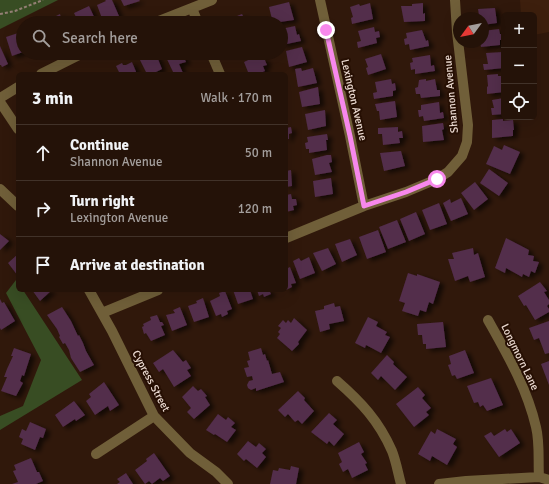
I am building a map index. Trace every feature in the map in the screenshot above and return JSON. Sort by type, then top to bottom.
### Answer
[{"type":"street","points":[[172,16],[212,0]]},
{"type":"street","name":"Lexington Avenue","points":[[320,0],[364,206]]},
{"type":"street","name":"Shannon Avenue","points":[[288,237],[364,206],[406,192],[437,179],[458,162],[465,151],[468,125],[457,32],[455,0]]},
{"type":"street","points":[[192,8],[195,16]]},
{"type":"street","points":[[45,72],[69,60]]},
{"type":"street","points":[[214,60],[219,72]]},
{"type":"street","points":[[0,98],[16,88]]},
{"type":"street","points":[[0,102],[16,126]]},
{"type":"street","points":[[0,188],[16,204]]},
{"type":"street","name":"Cypress Street","points":[[90,292],[154,416],[190,453],[216,472],[228,484]]},
{"type":"street","points":[[102,313],[153,292]]},
{"type":"street","name":"Longmorn Lane","points":[[488,320],[516,372],[528,400],[536,429],[544,478]]},
{"type":"street","points":[[337,380],[358,400],[380,428],[392,452],[401,484]]},
{"type":"street","points":[[96,454],[154,416]]},
{"type":"street","points":[[439,484],[466,481],[544,478]]},
{"type":"path","points":[[0,14],[15,11],[43,0]]},
{"type":"shaded area","points":[[520,0],[549,0],[549,32],[537,34],[537,12],[521,12]]},
{"type":"green space","points":[[0,0],[58,0],[26,16],[16,16],[16,21],[0,29]]},
{"type":"green space","points":[[16,280],[16,292],[24,292],[82,380],[0,430],[0,416],[23,406],[41,360],[6,293]]},
{"type":"building","points":[[105,0],[112,0],[119,16],[101,16],[97,5],[106,1]]},
{"type":"building","points":[[121,0],[139,0],[140,1],[124,6]]},
{"type":"building","points":[[289,2],[294,20],[288,21],[288,16],[271,16],[269,7]]},
{"type":"building","points":[[370,3],[373,19],[352,24],[351,18],[353,17],[350,7]]},
{"type":"building","points":[[423,3],[423,14],[425,13],[425,21],[404,22],[401,6],[412,6],[412,4]]},
{"type":"building","points":[[89,6],[94,16],[76,16],[74,13]]},
{"type":"building","points":[[495,8],[497,23],[489,24],[489,12],[478,12],[478,9]]},
{"type":"building","points":[[295,26],[297,35],[299,34],[301,41],[288,44],[288,28]]},
{"type":"building","points":[[374,27],[375,32],[379,31],[380,37],[376,38],[377,43],[358,48],[357,42],[361,41],[358,31]]},
{"type":"building","points":[[499,29],[501,34],[500,45],[489,46],[489,30]]},
{"type":"building","points":[[422,30],[426,41],[428,40],[429,46],[410,50],[409,44],[405,45],[404,39],[407,38],[406,33]]},
{"type":"building","points":[[16,34],[16,55],[12,56],[6,37]]},
{"type":"building","points":[[0,46],[8,64],[2,67],[0,65]]},
{"type":"building","points":[[302,47],[307,62],[289,67],[288,50]]},
{"type":"building","points":[[501,52],[501,68],[484,70],[483,64],[488,64],[486,53]]},
{"type":"building","points":[[381,54],[386,69],[368,75],[366,68],[368,67],[365,59]]},
{"type":"building","points":[[430,55],[431,66],[434,65],[435,71],[415,74],[415,69],[411,70],[410,63],[413,62],[412,58]]},
{"type":"building","points":[[140,60],[158,60],[162,69],[156,72],[146,72]]},
{"type":"building","points":[[167,60],[185,60],[186,62],[179,64],[183,72],[173,72]]},
{"type":"building","points":[[248,60],[265,60],[267,65],[263,66],[265,71],[263,72],[248,72],[244,62]]},
{"type":"building","points":[[132,62],[136,72],[119,72],[116,66],[122,63],[123,65]]},
{"type":"building","points":[[301,68],[302,71],[313,68],[317,83],[298,87],[295,69]]},
{"type":"building","points":[[498,74],[498,76],[501,76],[501,92],[487,94],[487,75]]},
{"type":"building","points":[[391,79],[392,84],[395,83],[396,90],[393,91],[393,96],[374,99],[373,93],[377,92],[375,82]]},
{"type":"building","points":[[426,79],[426,81],[435,79],[437,90],[440,90],[440,96],[421,98],[420,94],[416,94],[415,88],[418,87],[419,80]]},
{"type":"building","points":[[318,87],[320,104],[302,107],[299,92]]},
{"type":"building","points":[[501,98],[501,114],[492,115],[491,108],[494,108],[492,100]]},
{"type":"building","points":[[395,101],[397,117],[380,120],[379,111],[377,111],[375,104]]},
{"type":"building","points":[[439,102],[440,113],[443,112],[444,118],[424,121],[423,116],[419,117],[418,110],[421,110],[421,105]]},
{"type":"building","points":[[325,110],[326,126],[308,130],[305,114]]},
{"type":"building","points":[[492,120],[513,120],[513,136],[492,138]]},
{"type":"building","points":[[443,123],[444,129],[442,130],[444,140],[423,142],[422,126]]},
{"type":"building","points":[[291,127],[292,133],[289,134],[289,139],[288,139],[288,128]]},
{"type":"building","points":[[398,127],[398,132],[402,131],[403,138],[399,138],[400,143],[383,145],[382,134],[378,134],[378,128]]},
{"type":"building","points":[[327,134],[327,150],[309,153],[309,149],[306,149],[305,143],[308,142],[307,137]]},
{"type":"building","points":[[504,145],[520,152],[510,174],[486,164],[494,146],[502,150]]},
{"type":"building","points":[[401,151],[405,166],[384,171],[380,153]]},
{"type":"building","points":[[331,155],[332,162],[329,163],[332,172],[315,175],[312,159]]},
{"type":"building","points":[[489,169],[508,183],[499,196],[480,183]]},
{"type":"building","points":[[291,170],[292,186],[288,187],[288,171]]},
{"type":"building","points":[[331,178],[333,194],[315,197],[313,181]]},
{"type":"building","points":[[475,182],[488,199],[474,210],[461,193]]},
{"type":"building","points":[[291,194],[292,199],[296,199],[297,205],[293,206],[294,210],[288,212],[288,195]]},
{"type":"building","points":[[461,198],[468,214],[451,221],[443,203],[450,199],[451,203]]},
{"type":"building","points":[[439,203],[447,224],[430,230],[422,210]]},
{"type":"building","points":[[416,212],[425,234],[409,241],[400,219]]},
{"type":"building","points":[[397,220],[406,242],[388,249],[379,227]]},
{"type":"building","points":[[378,230],[386,252],[367,259],[359,237]]},
{"type":"building","points":[[0,234],[9,241],[0,250]]},
{"type":"building","points":[[506,238],[529,250],[528,255],[534,256],[533,261],[539,262],[535,273],[531,271],[529,277],[523,274],[522,277],[506,268],[505,273],[495,268]]},
{"type":"building","points":[[350,239],[357,255],[342,262],[335,244]]},
{"type":"building","points":[[328,248],[336,264],[322,271],[313,253]]},
{"type":"building","points":[[473,248],[474,255],[478,253],[485,277],[470,282],[468,276],[455,281],[448,259],[454,259],[452,253]]},
{"type":"building","points":[[16,256],[16,273],[8,263]]},
{"type":"building","points":[[309,257],[315,273],[300,279],[293,261],[299,258],[301,261]]},
{"type":"building","points":[[290,267],[296,283],[291,284],[292,287],[288,289],[288,268]]},
{"type":"building","points":[[408,273],[417,276],[417,274],[440,282],[433,304],[429,302],[426,312],[420,310],[418,316],[402,311],[405,303],[399,301]]},
{"type":"building","points":[[540,282],[547,291],[544,292],[549,300],[549,304],[547,306],[549,312],[535,320],[526,305],[524,306],[518,296]]},
{"type":"building","points":[[33,292],[50,292],[40,301]]},
{"type":"building","points":[[225,292],[232,309],[227,311],[228,314],[222,317],[221,314],[216,316],[210,301],[220,296],[219,293]]},
{"type":"building","points":[[234,292],[251,292],[253,299],[238,304]]},
{"type":"building","points":[[258,292],[270,292],[271,294],[264,297],[263,294],[259,296]]},
{"type":"building","points":[[203,298],[209,317],[194,322],[188,306],[197,303],[196,301]]},
{"type":"building","points":[[0,299],[2,303],[4,302],[15,321],[1,330],[0,328]]},
{"type":"building","points":[[334,303],[335,307],[340,306],[344,321],[329,324],[330,329],[320,332],[315,311],[324,309],[324,306]]},
{"type":"building","points":[[62,307],[78,336],[79,335],[94,365],[80,372],[71,358],[65,343],[63,344],[59,337],[60,336],[57,329],[47,315]]},
{"type":"building","points":[[180,307],[187,325],[172,331],[166,315],[175,313],[173,310]]},
{"type":"building","points":[[157,315],[160,322],[164,325],[161,326],[165,335],[151,341],[146,333],[144,334],[142,327],[144,326],[143,324],[151,320],[150,317]]},
{"type":"building","points":[[368,317],[378,322],[376,326],[387,332],[385,335],[390,337],[381,353],[366,345],[365,348],[355,343]]},
{"type":"building","points":[[294,318],[307,330],[298,342],[299,344],[292,351],[277,338],[280,334],[278,332],[281,328],[278,326],[283,320],[286,323],[288,320],[291,323]]},
{"type":"building","points":[[549,321],[549,353],[545,354],[539,338],[534,340],[529,328]]},
{"type":"building","points":[[443,322],[446,347],[426,349],[426,344],[423,344],[422,335],[418,335],[417,324]]},
{"type":"building","points":[[14,348],[31,354],[24,376],[22,375],[20,381],[23,383],[16,396],[1,391],[7,377],[4,377],[13,356],[11,356]]},
{"type":"building","points":[[261,348],[263,355],[265,354],[267,361],[268,360],[272,374],[280,372],[284,382],[256,391],[256,388],[251,390],[248,388],[247,385],[249,381],[253,380],[252,376],[247,377],[244,368],[249,367],[247,361],[250,360],[248,352]]},
{"type":"building","points":[[173,350],[183,362],[186,360],[191,368],[187,370],[191,376],[174,387],[163,369],[159,372],[153,363]]},
{"type":"building","points":[[465,350],[474,373],[457,379],[455,375],[452,376],[448,365],[451,364],[449,356]]},
{"type":"building","points":[[387,355],[394,362],[393,364],[407,377],[395,390],[381,376],[378,380],[371,373]]},
{"type":"building","points":[[549,361],[549,385],[541,364]]},
{"type":"building","points":[[491,378],[503,405],[487,411],[483,405],[480,407],[478,402],[474,403],[467,386]]},
{"type":"building","points":[[104,382],[119,405],[110,411],[108,406],[95,415],[86,401],[91,397],[89,394]]},
{"type":"building","points":[[193,386],[198,391],[201,389],[207,396],[205,397],[210,405],[194,419],[187,412],[191,408],[182,397]]},
{"type":"building","points":[[418,387],[425,395],[422,398],[431,408],[426,412],[429,415],[414,427],[396,404]]},
{"type":"building","points":[[298,391],[314,411],[302,424],[298,420],[295,422],[288,414],[285,417],[278,410]]},
{"type":"building","points":[[74,401],[85,415],[76,421],[75,419],[63,427],[55,415]]},
{"type":"building","points":[[329,413],[337,420],[333,424],[344,434],[334,446],[329,441],[327,444],[311,432]]},
{"type":"building","points":[[218,414],[226,420],[228,417],[235,423],[231,427],[236,430],[227,442],[206,430]]},
{"type":"building","points":[[30,422],[46,429],[43,438],[40,437],[35,450],[21,444],[23,439],[19,437],[22,429],[26,431]]},
{"type":"building","points":[[437,429],[456,439],[453,444],[457,447],[447,465],[432,456],[430,461],[418,454],[431,431],[435,434]]},
{"type":"building","points":[[505,429],[507,432],[511,429],[520,443],[499,457],[484,436],[491,432],[494,436]]},
{"type":"building","points":[[248,441],[256,447],[259,443],[266,449],[262,453],[266,457],[257,468],[246,459],[244,461],[237,454]]},
{"type":"building","points":[[359,442],[364,452],[361,454],[367,463],[365,464],[368,470],[352,478],[348,469],[343,472],[339,464],[342,462],[338,453]]},
{"type":"building","points":[[154,453],[170,476],[163,481],[160,478],[152,484],[149,481],[145,484],[135,470],[147,461],[146,459]]},
{"type":"building","points":[[31,458],[43,481],[36,484],[12,484],[18,482],[13,471],[16,470],[14,465]]},
{"type":"building","points":[[291,466],[299,468],[296,484],[270,484],[273,470],[278,471],[279,468],[290,470]]},
{"type":"building","points":[[126,473],[133,484],[117,484],[120,482],[117,479]]},
{"type":"route","points":[[326,30],[364,206],[406,192],[437,179]]}]
